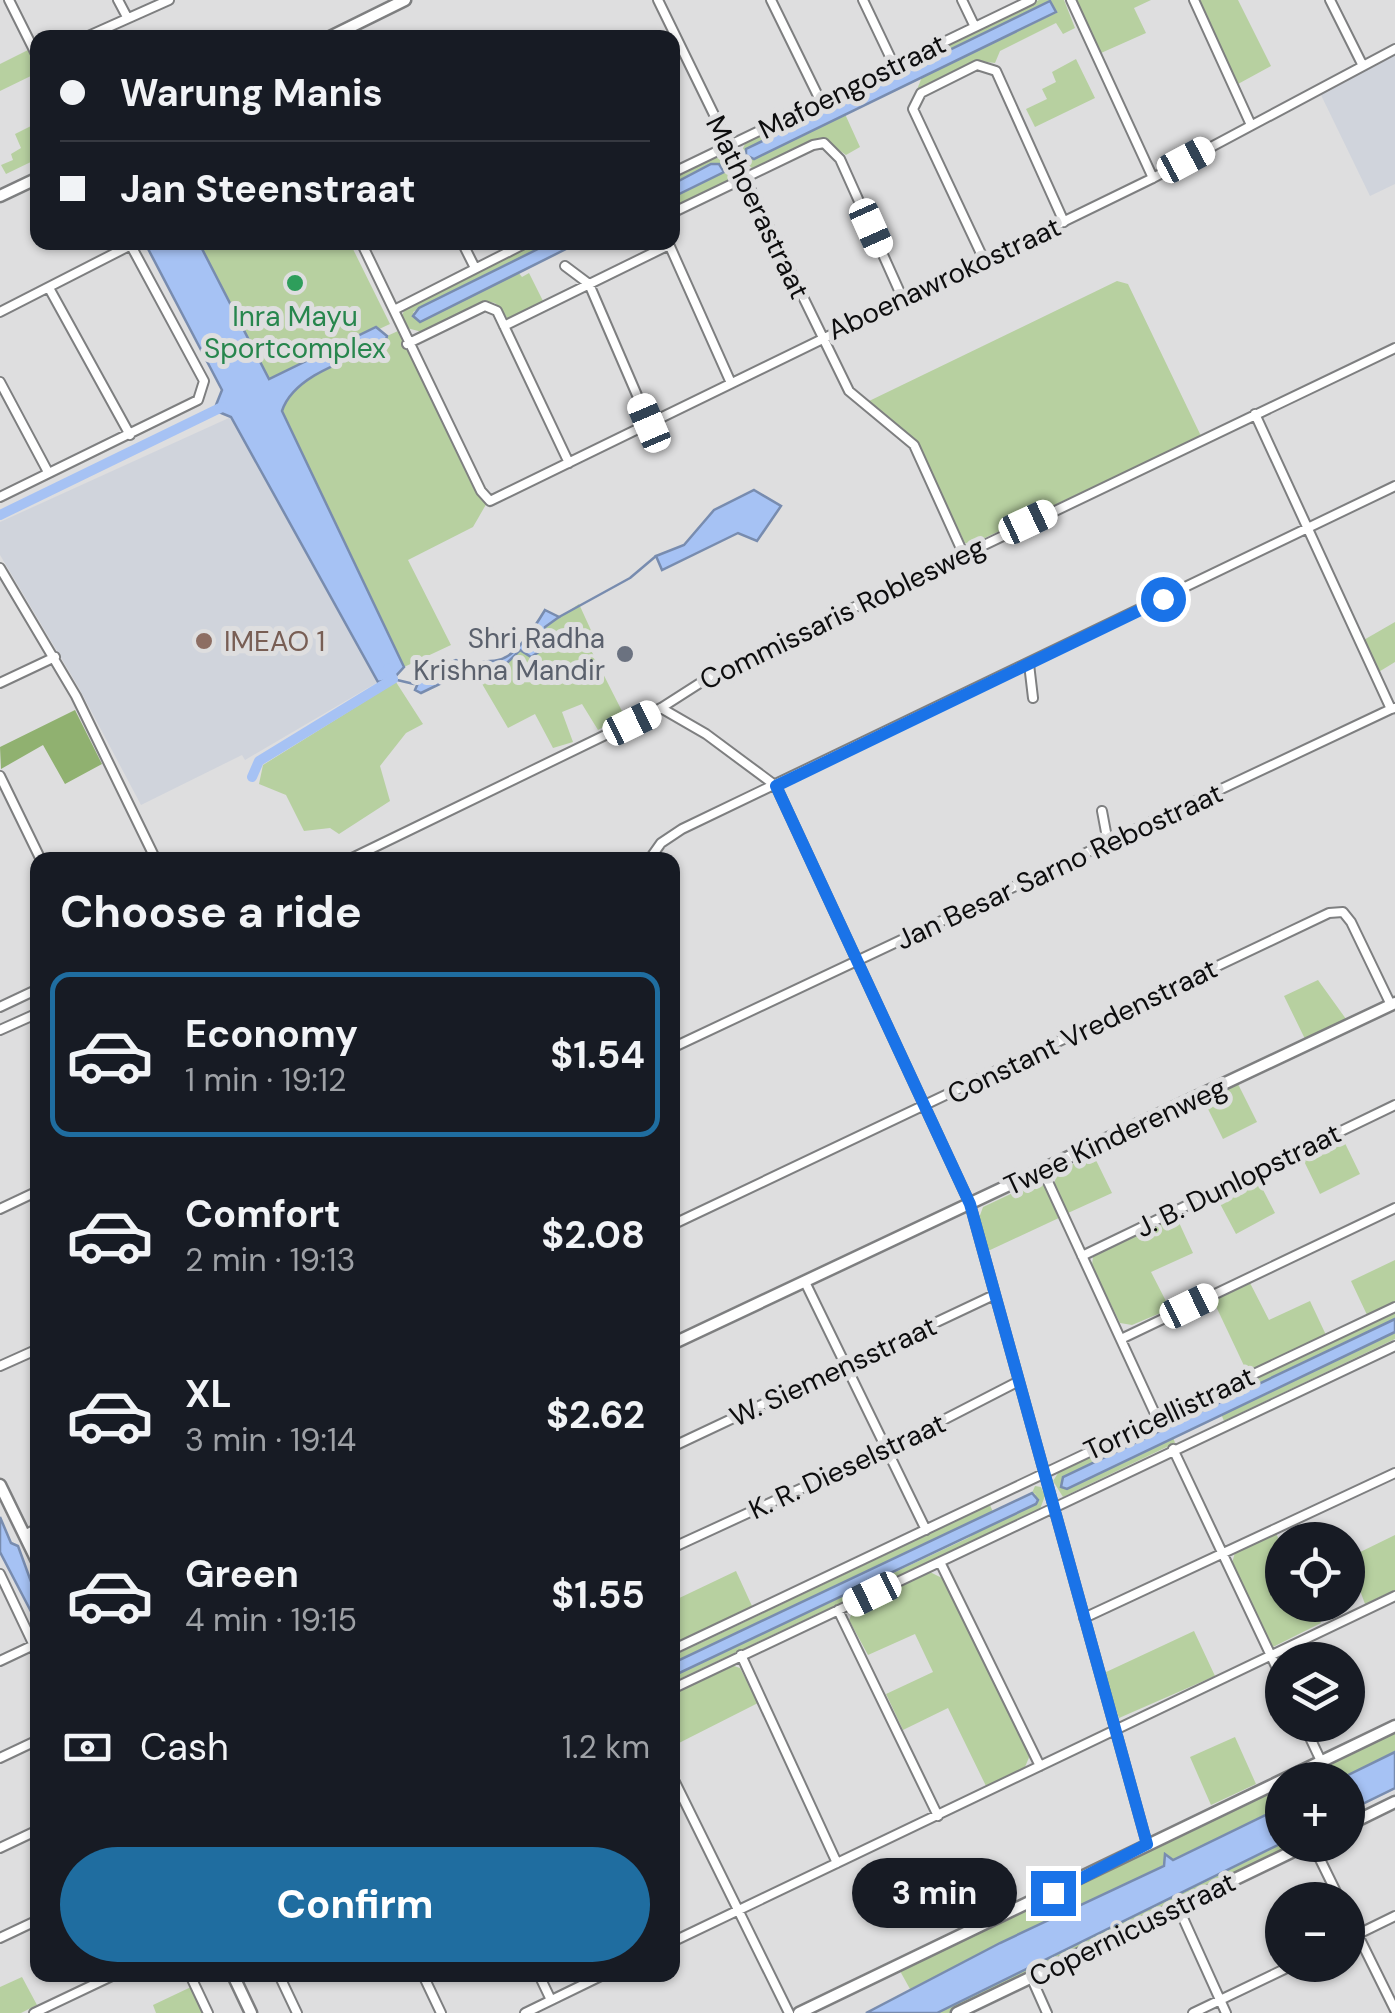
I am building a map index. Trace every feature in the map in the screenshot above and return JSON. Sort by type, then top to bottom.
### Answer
[{"type":"street","points":[[9,0],[30,42]]},
{"type":"street","points":[[118,0],[126,17]]},
{"type":"street","points":[[100,30],[169,0]]},
{"type":"street","points":[[344,30],[405,0]]},
{"type":"street","name":"Mathoerastraat","points":[[658,0],[672,30]]},
{"type":"street","points":[[771,0],[821,102]]},
{"type":"street","points":[[863,0],[894,66]]},
{"type":"street","points":[[962,0],[975,27]]},
{"type":"street","name":"Mafoengostraat","points":[[680,169],[1031,0]]},
{"type":"street","points":[[1071,0],[1153,178]]},
{"type":"street","points":[[1194,0],[1251,125]]},
{"type":"street","points":[[1330,0],[1363,66]]},
{"type":"street","name":"Mathoerastraat","points":[[680,46],[821,336],[860,404],[888,420],[914,444],[963,554]]},
{"type":"street","name":"Aboenawrokostraat","points":[[406,344],[480,491],[490,501],[821,336],[1153,178],[1395,48]]},
{"type":"street","points":[[984,260],[912,109],[920,94],[978,64],[996,71],[1064,222]]},
{"type":"street","points":[[680,209],[813,145],[832,148],[902,297]]},
{"type":"street","points":[[0,196],[30,182]]},
{"type":"street","points":[[0,312],[119,250]]},
{"type":"street","points":[[0,497],[198,400],[204,391],[204,380],[133,250]]},
{"type":"street","points":[[365,250],[406,344],[484,306],[496,312],[569,462]]},
{"type":"street","points":[[466,250],[475,268]]},
{"type":"street","points":[[394,310],[512,250]]},
{"type":"street","points":[[504,326],[656,250]]},
{"type":"street","points":[[671,250],[732,382]]},
{"type":"street","points":[[565,266],[589,284],[649,423]]},
{"type":"street","points":[[49,288],[130,435]]},
{"type":"street","name":"Commissaris Roblesweg","points":[[364,852],[661,708],[711,676],[1395,348]]},
{"type":"street","points":[[0,382],[48,472]]},
{"type":"street","points":[[1256,414],[1306,530],[1393,709]]},
{"type":"street","points":[[655,852],[682,829],[1395,486]]},
{"type":"street","points":[[0,568],[55,657],[152,852]]},
{"type":"street","points":[[0,684],[55,657]]},
{"type":"street","points":[[1029,664],[1033,698]]},
{"type":"street","points":[[661,708],[706,734],[776,786],[860,959],[858,968],[970,1204],[1147,1844]]},
{"type":"street","name":"Jan Besar Sarno Rebostraat","points":[[680,1044],[1393,709]]},
{"type":"street","points":[[0,776],[37,852]]},
{"type":"street","points":[[1102,811],[1108,843]]},
{"type":"street","name":"Constant Vredenstraat","points":[[680,1220],[1328,912],[1343,912],[1352,922],[1393,1004]]},
{"type":"street","points":[[0,1007],[30,993]]},
{"type":"street","name":"Twee Kinderenweg","points":[[680,1340],[1393,1004]]},
{"type":"street","points":[[0,1030],[30,1017]]},
{"type":"street","name":"J. B. Dunlopstraat","points":[[1082,1256],[1395,1105]]},
{"type":"street","points":[[1043,1171],[1158,1418]]},
{"type":"street","points":[[0,1209],[30,1195]]},
{"type":"street","points":[[1121,1339],[1395,1208]]},
{"type":"street","points":[[805,1282],[926,1530]]},
{"type":"street","name":"W. Siemensstraat","points":[[680,1443],[994,1295]]},
{"type":"street","name":"Torricellistraat","points":[[680,1646],[1395,1307]]},
{"type":"street","points":[[680,1684],[1395,1346]]},
{"type":"street","points":[[0,1366],[30,1353]]},
{"type":"street","name":"K. R. Dieselstraat","points":[[680,1544],[887,1449],[1020,1381]]},
{"type":"street","points":[[1173,1449],[1265,1642]]},
{"type":"street","points":[[1084,1618],[1395,1473]]},
{"type":"street","points":[[0,1485],[30,1548]]},
{"type":"street","points":[[24,1536],[30,1533]]},
{"type":"street","points":[[940,1562],[1040,1766]]},
{"type":"street","points":[[0,1574],[30,1635]]},
{"type":"street","points":[[1297,1642],[1395,1596]]},
{"type":"street","points":[[838,1610],[938,1816]]},
{"type":"street","points":[[0,1661],[30,1649]]},
{"type":"street","points":[[742,1655],[838,1863]]},
{"type":"street","points":[[680,1938],[1265,1657]]},
{"type":"street","points":[[799,2013],[1395,1726]]},
{"type":"street","points":[[1312,1742],[1321,1760]]},
{"type":"street","points":[[0,1758],[30,1744]]},
{"type":"street","points":[[680,1793],[789,2013]]},
{"type":"street","points":[[1365,1817],[1395,1802]]},
{"type":"street","points":[[0,1848],[30,1834]]},
{"type":"street","name":"Copernicusstraat","points":[[957,2013],[1274,1862]]},
{"type":"street","points":[[1178,1907],[1226,2013]]},
{"type":"street","points":[[1365,1931],[1395,1916]]},
{"type":"street","points":[[0,1938],[30,1924]]},
{"type":"street","points":[[1365,1951],[1395,2010]]},
{"type":"street","points":[[1031,1977],[1048,2013]]},
{"type":"street","points":[[1193,2013],[1265,1979]]},
{"type":"street","points":[[34,2013],[99,1982]]},
{"type":"street","points":[[193,1982],[208,2013]]},
{"type":"street","points":[[236,1982],[251,2013]]},
{"type":"street","points":[[282,1982],[297,2013]]},
{"type":"street","points":[[426,1982],[441,2013]]},
{"type":"street","points":[[542,1982],[551,2000]]},
{"type":"street","points":[[525,2013],[588,1982]]},
{"type":"shaded area","points":[[1395,53],[1395,184],[1370,196],[1320,93]]},
{"type":"shaded area","name":"IMEAO 1","points":[[231,417],[378,682],[245,760],[242,755],[141,805],[79,688],[0,555],[0,522]]},
{"type":"green space","points":[[1039,0],[1064,0],[1075,28],[1063,34],[1056,23],[1000,51],[995,63],[979,61],[916,92],[922,77],[1056,13],[1050,2],[744,151],[754,159],[845,114],[860,147],[846,155],[822,138],[754,170],[739,156],[746,142]]},
{"type":"green space","points":[[1075,0],[1151,0],[1134,8],[1146,33],[1101,53]]},
{"type":"green space","points":[[1200,0],[1238,0],[1271,66],[1238,84]]},
{"type":"green space","points":[[30,49],[30,76],[0,91],[0,64]]},
{"type":"green space","points":[[1076,59],[1095,98],[1035,127],[1026,109],[1047,99],[1042,89],[1056,82],[1052,72]]},
{"type":"green space","points":[[30,126],[30,162],[6,174],[1,165],[13,160],[11,154],[21,148],[15,134]]},
{"type":"green space","points":[[718,156],[731,161],[736,176],[680,205],[680,194],[724,172],[711,164],[680,180],[680,174]]},
{"type":"green space","name":"Inra Mayu Sportcomplex","points":[[203,250],[353,250],[390,324],[269,380]]},
{"type":"green space","points":[[522,250],[536,250],[413,312],[420,322],[518,272],[522,277],[529,273],[544,303],[508,319],[495,303],[485,301],[422,332],[407,328],[401,317],[406,307]]},
{"type":"green space","points":[[1117,281],[1128,284],[1201,436],[972,544],[965,543],[914,439],[867,402]]},
{"type":"green space","points":[[398,331],[474,489],[488,501],[473,527],[408,560],[451,645],[404,667],[282,411],[288,398],[311,377],[385,344],[387,336]]},
{"type":"green space","points":[[579,604],[595,639],[590,648],[624,715],[598,730],[582,704],[562,712],[573,742],[553,748],[535,714],[508,728],[478,677],[481,664],[505,665],[545,627]]},
{"type":"green space","points":[[1395,622],[1395,662],[1377,673],[1362,641]]},
{"type":"green space","points":[[396,682],[423,724],[406,733],[380,766],[390,801],[339,834],[330,828],[304,831],[286,795],[259,784],[263,765]]},
{"type":"green space","points":[[75,710],[102,764],[65,784],[43,745],[1,769],[0,747]]},
{"type":"green space","points":[[1318,980],[1346,1019],[1305,1039],[1284,996]]},
{"type":"green space","points":[[1238,1084],[1257,1122],[1223,1139],[1204,1101]]},
{"type":"green space","points":[[1341,1135],[1360,1174],[1320,1194],[1301,1155]]},
{"type":"green space","points":[[1093,1154],[1112,1193],[1068,1213],[1055,1185],[1055,1173]]},
{"type":"green space","points":[[1257,1178],[1275,1213],[1236,1234],[1217,1198]]},
{"type":"green space","points":[[1038,1181],[1047,1188],[1061,1217],[988,1251],[979,1218],[983,1207]]},
{"type":"green space","points":[[1176,1216],[1193,1253],[1151,1272],[1170,1309],[1132,1325],[1120,1323],[1092,1266],[1093,1256]]},
{"type":"green space","points":[[1395,1260],[1395,1304],[1368,1317],[1351,1281]]},
{"type":"green space","points":[[1250,1283],[1269,1320],[1310,1301],[1326,1335],[1247,1372],[1213,1300]]},
{"type":"green space","points":[[1395,1313],[1395,1319],[1063,1477],[1061,1486],[1067,1489],[1173,1437],[1175,1443],[1063,1497],[1053,1481],[1060,1470]]},
{"type":"green space","points":[[1395,1332],[1395,1339],[1224,1421],[1221,1414]]},
{"type":"green space","points":[[1035,1486],[1041,1487],[1045,1496],[1040,1509],[680,1679],[680,1673],[968,1538],[1036,1494],[1032,1493]]},
{"type":"green space","points":[[990,1505],[993,1512],[680,1660],[680,1653]]},
{"type":"green space","points":[[1395,1535],[1395,1590],[1365,1604],[1365,1550]]},
{"type":"green space","points":[[1265,1536],[1265,1622],[1321,1623],[1283,1642],[1268,1642],[1232,1563],[1236,1549]]},
{"type":"green space","points":[[736,1571],[752,1606],[680,1641],[680,1598]]},
{"type":"green space","points":[[930,1572],[944,1579],[1030,1755],[1025,1767],[986,1786],[948,1708],[903,1730],[886,1694],[933,1672],[915,1634],[868,1655],[849,1620],[854,1608]]},
{"type":"green space","points":[[1194,1631],[1215,1676],[1119,1718],[1104,1673]]},
{"type":"green space","points":[[731,1665],[740,1668],[758,1703],[680,1742],[680,1688]]},
{"type":"green space","points":[[1395,1730],[1395,1751],[1365,1767],[1365,1762],[1330,1762]]},
{"type":"green space","points":[[1235,1737],[1256,1784],[1211,1805],[1190,1757]]},
{"type":"green space","points":[[1265,1793],[1265,1815],[910,1989],[900,1971]]},
{"type":"green space","points":[[1265,1851],[1265,1859],[951,2013],[937,2013]]},
{"type":"green space","points":[[22,1977],[37,2005],[21,2013],[0,2013],[0,1987]]},
{"type":"green space","points":[[191,1987],[202,2013],[156,2013],[153,2005]]},
{"type":"water","points":[[1050,1],[1056,12],[754,159],[746,155],[746,149]]},
{"type":"water","points":[[711,164],[719,164],[724,172],[680,194],[680,180]]},
{"type":"water","points":[[149,250],[203,250],[269,379],[376,327],[387,336],[385,344],[311,377],[289,398],[282,411],[404,667],[393,679],[378,682],[231,417],[214,410],[222,390]]},
{"type":"water","points":[[536,250],[564,250],[420,322],[413,316],[419,308]]},
{"type":"water","points":[[754,490],[781,506],[757,541],[738,533],[662,570],[656,556],[684,545],[714,510]]},
{"type":"water","points":[[545,610],[559,617],[545,627],[548,646],[531,657],[520,650],[505,665],[481,664],[421,693],[415,690],[422,674],[456,660],[473,665],[510,655]]},
{"type":"water","points":[[1395,1319],[1395,1332],[1067,1489],[1061,1487],[1063,1477]]},
{"type":"water","points":[[1032,1493],[1038,1500],[680,1673],[680,1660]]},
{"type":"water","points":[[0,1517],[11,1543],[18,1546],[30,1579],[30,1610],[0,1552]]},
{"type":"water","points":[[1395,1752],[1395,1788],[1365,1803],[1365,1767]]},
{"type":"water","points":[[1265,1815],[1265,1851],[937,2013],[866,2013],[1000,1943],[1164,1866],[1165,1854],[1173,1860]]},
{"type":"waterway","points":[[0,515],[222,407]]},
{"type":"waterway","points":[[559,617],[630,578],[656,556]]},
{"type":"waterway","points":[[252,777],[259,761],[393,679],[388,668]]},
{"type":"waterway","points":[[393,679],[414,684]]},
{"type":"place","name":"Inra Mayu Sportcomplex","points":[[295,283]]},
{"type":"place","name":"IMEAO 1","points":[[204,641]]},
{"type":"place","name":"Shri Radha Krishna Mandir","points":[[625,654]]},
{"type":"route","points":[[1053,1893],[1147,1844],[970,1204],[858,968],[860,959],[776,786],[1163,599]]}]
